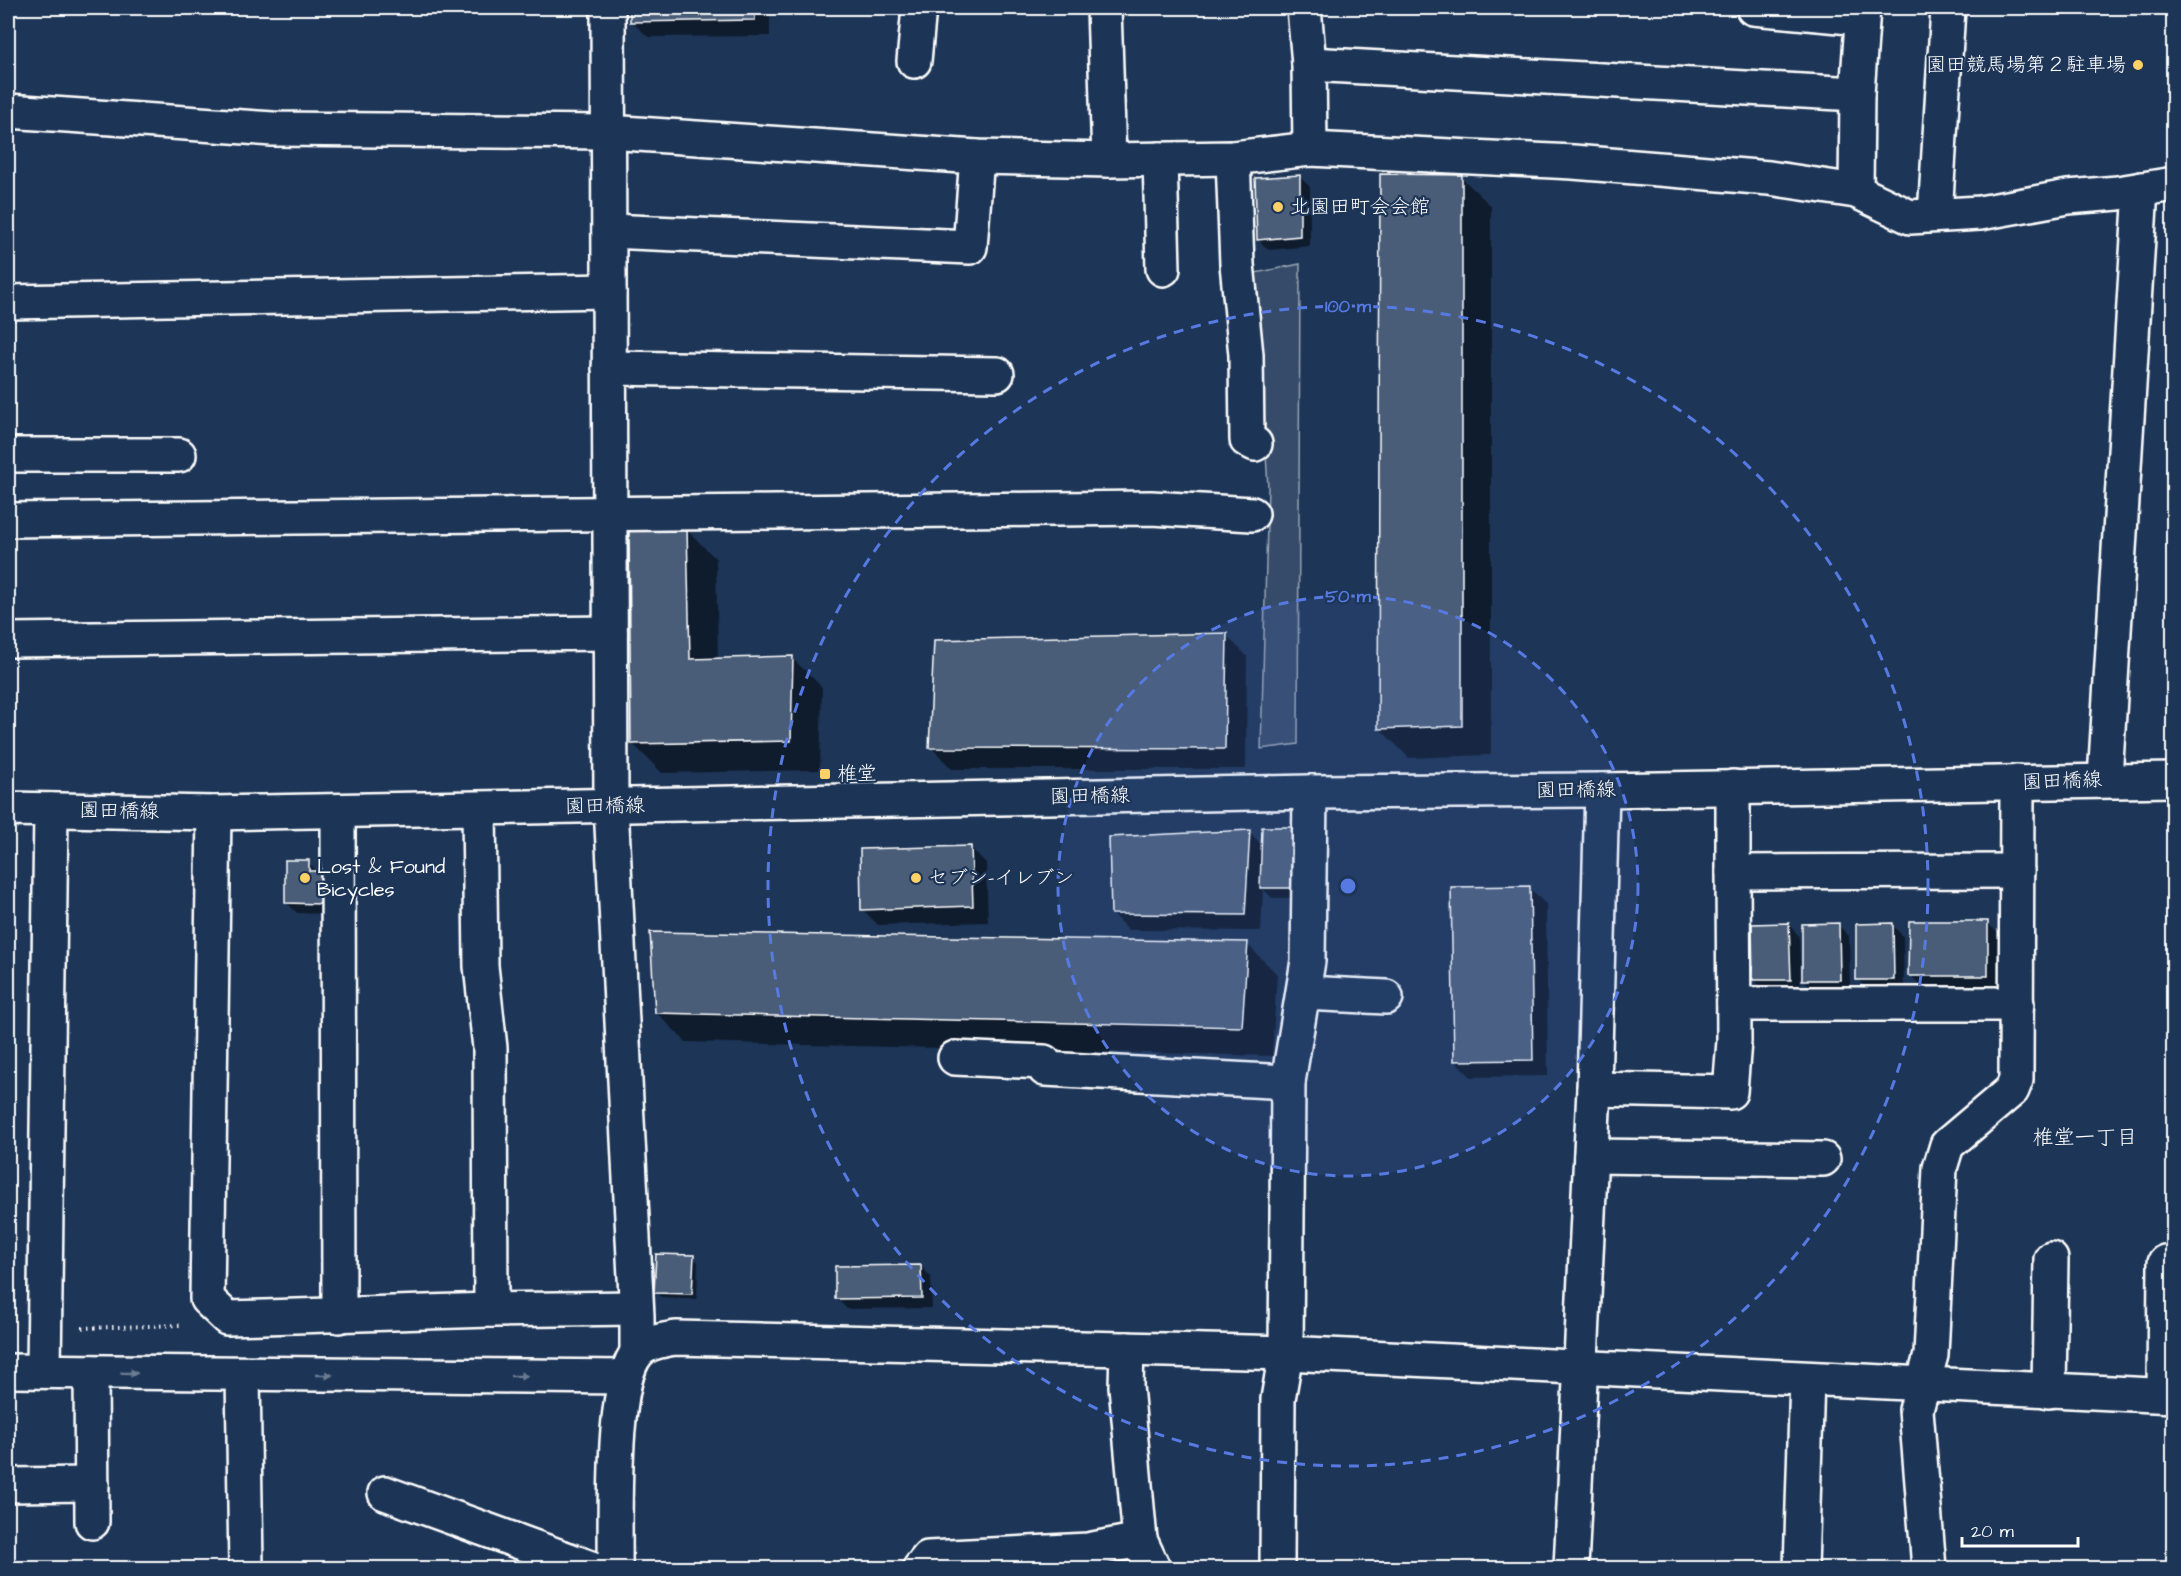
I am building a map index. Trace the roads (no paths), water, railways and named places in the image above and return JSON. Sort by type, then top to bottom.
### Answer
[{"type":"street","points":[[608,8],[611,806],[636,1308],[631,1365],[618,1424],[615,1569]]},
{"type":"street","points":[[914,62],[919,8]]},
{"type":"street","points":[[1104,8],[1109,160]]},
{"type":"street","points":[[1304,8],[1309,64],[1310,149]]},
{"type":"street","points":[[1753,8],[1862,13],[1857,94],[1856,191]]},
{"type":"street","points":[[1935,216],[1948,9]]},
{"type":"street","points":[[1309,64],[1857,94]]},
{"type":"street","points":[[8,111],[273,129],[608,132],[977,157],[1109,160],[1233,158],[1310,149],[1573,162],[1769,178],[1856,191],[1910,217],[1980,213],[2068,197],[2174,184]]},
{"type":"street","points":[[609,231],[970,247],[977,157]]},
{"type":"street","points":[[1233,158],[1237,264],[1246,355],[1247,440],[1255,444]]},
{"type":"street","points":[[1160,159],[1163,269]]},
{"type":"street","points":[[2105,779],[2141,189]]},
{"type":"street","points":[[8,302],[609,291]]},
{"type":"street","points":[[609,368],[997,374]]},
{"type":"street","points":[[8,456],[179,456]]},
{"type":"street","points":[[8,520],[1151,508],[1252,514]]},
{"type":"street","points":[[8,640],[610,633]]},
{"type":"street","name":"園田橋線","points":[[8,809],[214,813],[1310,792],[1602,790],[2105,779],[2174,780]]},
{"type":"street","points":[[1929,1569],[1916,1410],[1931,1354],[1940,1168],[1947,1145],[2012,1090],[2016,1080],[2017,782]]},
{"type":"street","points":[[1594,1089],[1730,1092],[1734,1041],[1733,787]]},
{"type":"street","points":[[1571,1569],[1594,1089],[1602,790]]},
{"type":"street","points":[[1277,1569],[1278,1399],[1286,1353],[1288,1082],[1308,961],[1310,792]]},
{"type":"street","points":[[479,809],[481,966],[490,1048],[491,1310]]},
{"type":"street","points":[[44,1370],[51,810]]},
{"type":"street","points":[[338,811],[339,1316]]},
{"type":"street","points":[[214,813],[207,1299],[213,1307],[227,1318],[636,1308]]},
{"type":"street","points":[[1733,872],[2016,871]]},
{"type":"street","points":[[1304,993],[1386,997]]},
{"type":"street","points":[[1734,1004],[2016,1004]]},
{"type":"street","points":[[956,1058],[1044,1062],[1045,1069],[1288,1082]]},
{"type":"street","points":[[1591,1156],[1824,1159]]},
{"type":"street","points":[[2049,1391],[2051,1259]]},
{"type":"street","points":[[631,1365],[647,1345],[676,1338],[1286,1353],[2169,1396],[2165,1262]]},
{"type":"street","points":[[920,1569],[928,1558],[1088,1550],[1147,1554],[1126,1386],[1127,1349]]},
{"type":"street","points":[[8,1371],[243,1374],[631,1365]]},
{"type":"street","points":[[91,1372],[92,1522]]},
{"type":"street","points":[[243,1374],[246,1568]]},
{"type":"street","points":[[1801,1569],[1807,1379]]},
{"type":"street","points":[[8,1485],[92,1484]]},
{"type":"street","points":[[385,1493],[591,1569]]},
{"type":"place","name":"園田競馬場第２駐車場","points":[[2138,65]]},
{"type":"place","name":"北園田町会会館","points":[[1278,207]]},
{"type":"place","name":"椎堂","points":[[825,774]]},
{"type":"place","name":"Lost & Found Bicycles","points":[[305,878]]},
{"type":"place","name":"セブン-イレブン","points":[[916,878]]},
{"type":"district","name":"椎堂一丁目","points":[[2085,1137]]}]
